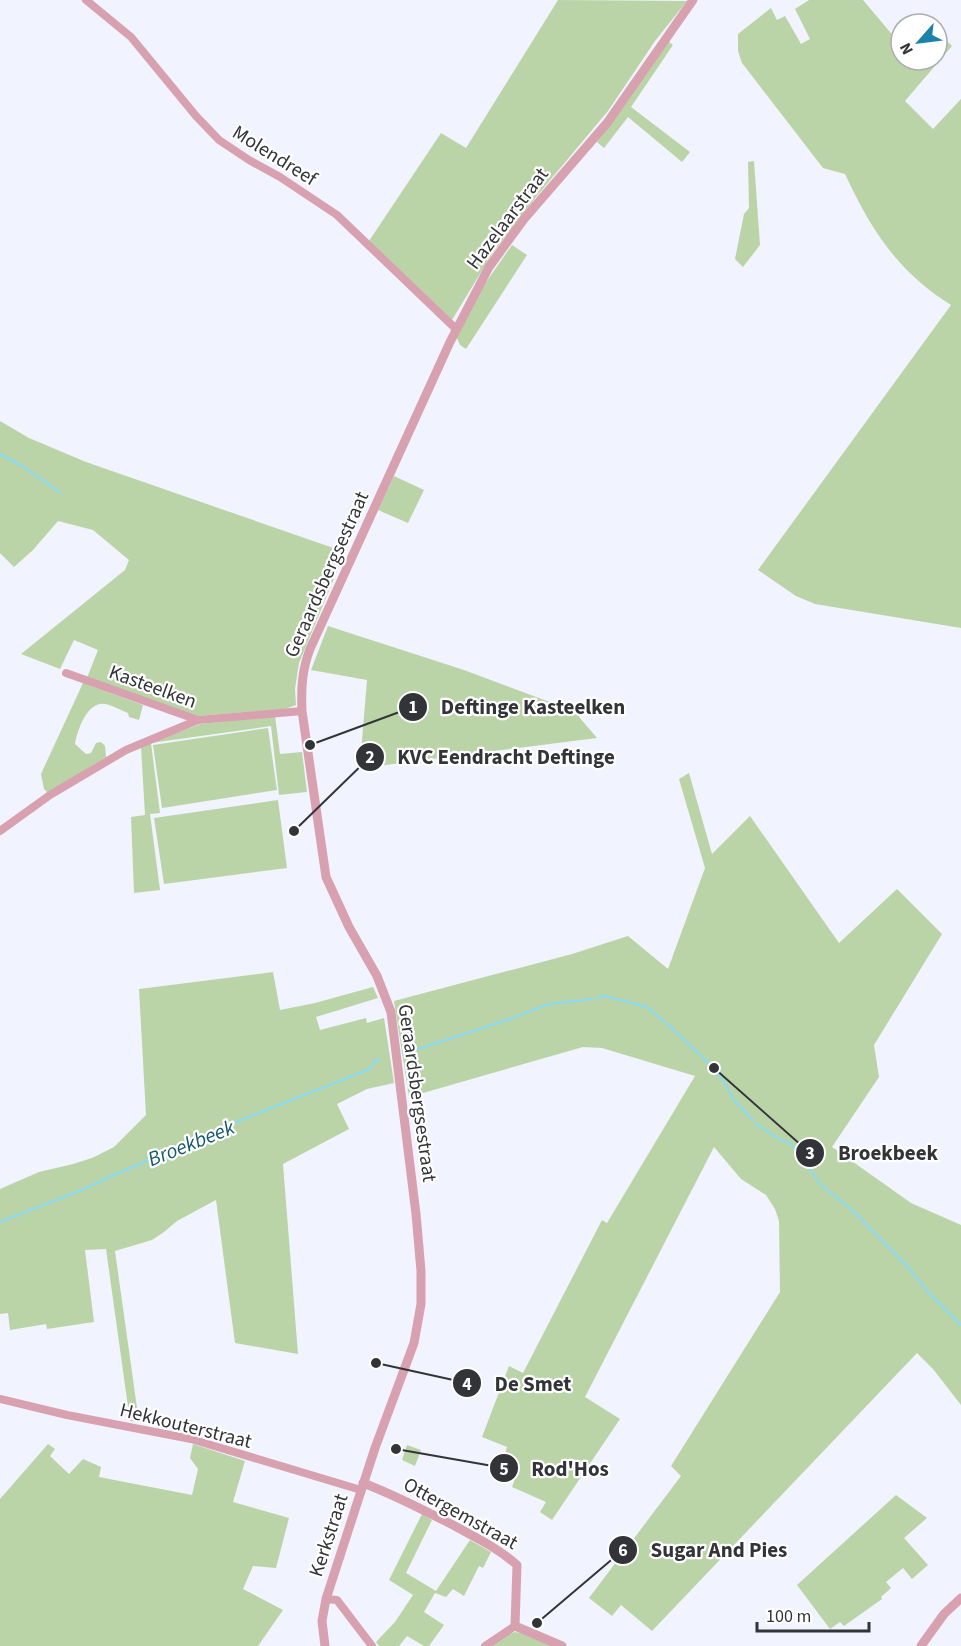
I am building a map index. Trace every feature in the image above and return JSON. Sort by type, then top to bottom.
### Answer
[{"type":"street","name":"Molendreef","points":[[86,0],[130,38],[219,140],[336,215],[456,329]]},
{"type":"street","name":"Hazelaarstraat","points":[[387,480],[456,329],[489,267],[524,219],[607,123],[693,0]]},
{"type":"street","name":"Geraardsbergsestraat","points":[[362,1486],[414,1343],[421,1304],[420,1259],[390,1012],[376,976],[345,919],[326,877],[302,711],[302,681],[306,661],[387,480]]},
{"type":"street","name":"Kasteelken","points":[[66,673],[198,720],[302,711]]},
{"type":"street","points":[[0,831],[50,795],[126,750],[198,720]]},
{"type":"street","name":"Hekkouterstraat","points":[[0,1399],[67,1415],[191,1439],[362,1486]]},
{"type":"street","name":"Kerkstraat","points":[[325,1646],[322,1621],[326,1599],[362,1486]]},
{"type":"street","name":"Ottergemstraat","points":[[362,1486],[408,1501],[499,1550],[517,1565],[515,1626]]},
{"type":"street","points":[[921,1646],[944,1614],[961,1598]]},
{"type":"street","name":"Kerkstraat","points":[[326,1599],[337,1600],[372,1646]]},
{"type":"street","points":[[485,1646],[515,1626],[562,1646]]},
{"type":"green space","points":[[558,0],[687,1],[655,41],[608,111],[492,254],[452,320],[369,241],[441,133],[466,148]]},
{"type":"green space","points":[[809,0],[863,0],[889,31],[889,72],[930,72],[905,101],[933,129],[961,99],[961,628],[815,604],[796,596],[758,570],[951,305],[932,292],[901,264],[876,231],[845,174],[823,168],[742,63],[738,51],[738,34],[771,8],[777,20],[785,16],[801,44],[810,39],[795,9]]},
{"type":"green space","points":[[668,41],[673,45],[631,107],[690,152],[682,162],[628,117],[604,148],[597,142]]},
{"type":"green space","points":[[754,161],[760,245],[743,267],[735,259],[744,214],[749,208],[748,162]]},
{"type":"green space","points":[[512,245],[527,255],[466,349],[460,345],[456,336],[484,285]]},
{"type":"green space","points":[[0,421],[29,438],[86,462],[345,552],[299,663],[295,689],[296,705],[285,709],[198,716],[87,678],[98,650],[74,640],[60,669],[21,654],[125,570],[129,560],[93,530],[58,521],[33,550],[14,567],[0,553]]},
{"type":"green space","points":[[394,476],[424,490],[408,523],[378,510]]},
{"type":"green space","points":[[328,626],[464,670],[574,711],[597,738],[362,768],[367,680],[311,670]]},
{"type":"green space","points":[[83,683],[143,705],[139,720],[105,704],[93,707],[84,718],[75,744],[86,754],[91,753],[96,743],[101,742],[105,746],[106,757],[48,793],[44,789],[41,774]]},
{"type":"green space","points":[[275,716],[280,754],[302,752],[307,792],[279,795],[271,726],[151,743],[200,724]]},
{"type":"green space","points":[[268,728],[277,790],[162,808],[153,745]]},
{"type":"green space","points":[[151,743],[160,813],[150,814],[160,890],[134,893],[131,817],[145,815],[141,747]]},
{"type":"green space","points":[[689,773],[712,854],[750,816],[839,943],[897,889],[942,934],[874,1045],[879,1077],[832,1147],[911,1203],[961,1225],[961,1405],[933,1369],[917,1353],[652,1631],[621,1605],[612,1616],[589,1598],[681,1476],[671,1466],[780,1292],[779,1221],[775,1209],[766,1195],[741,1179],[714,1147],[585,1397],[620,1419],[552,1520],[540,1512],[546,1502],[512,1487],[520,1465],[504,1457],[507,1447],[482,1437],[509,1366],[523,1373],[602,1220],[607,1223],[695,1076],[602,1048],[583,1047],[409,1097],[394,1001],[572,954],[628,936],[668,969],[705,868],[679,779]]},
{"type":"green space","points":[[278,800],[287,868],[164,884],[154,818]]},
{"type":"green space","points":[[273,972],[280,1010],[373,987],[378,998],[316,1017],[320,1030],[366,1018],[367,1023],[384,1018],[394,1083],[367,1089],[337,1104],[349,1129],[283,1164],[298,1354],[235,1343],[216,1200],[177,1221],[152,1240],[115,1251],[139,1422],[130,1421],[106,1249],[85,1250],[94,1322],[47,1329],[46,1324],[10,1330],[8,1313],[0,1314],[0,1189],[39,1172],[92,1158],[114,1147],[146,1115],[139,989]]},
{"type":"green space","points":[[48,1444],[55,1449],[50,1456],[69,1474],[83,1459],[101,1467],[99,1477],[192,1495],[198,1469],[190,1458],[193,1444],[245,1461],[233,1502],[289,1518],[276,1568],[253,1566],[243,1589],[283,1610],[258,1646],[0,1646],[0,1499]]},
{"type":"green space","points":[[407,1445],[421,1450],[415,1466],[402,1460]]},
{"type":"green space","points":[[896,1495],[927,1518],[904,1538],[928,1565],[912,1579],[903,1568],[886,1582],[891,1588],[881,1597],[882,1599],[844,1626],[840,1622],[830,1629],[797,1585]]},
{"type":"green space","points":[[422,1514],[432,1520],[406,1573],[436,1591],[470,1540],[491,1552],[483,1568],[479,1566],[464,1596],[453,1589],[446,1597],[435,1593],[424,1612],[444,1625],[429,1646],[424,1646],[407,1636],[399,1646],[379,1646],[376,1642],[395,1622],[413,1595],[389,1580]]},
{"type":"green space","points":[[515,1632],[520,1633],[553,1646],[489,1646]]},
{"type":"waterway","points":[[0,454],[61,493]]},
{"type":"waterway","name":"Broekbeek","points":[[597,998],[605,996],[647,1007],[665,1022]]},
{"type":"waterway","name":"Broekbeek","points":[[403,1054],[549,1004],[593,999]]},
{"type":"waterway","name":"Broekbeek","points":[[667,1024],[711,1065],[723,1080],[733,1099],[753,1120]]},
{"type":"waterway","name":"Broekbeek","points":[[0,1222],[82,1190],[246,1118],[370,1069],[374,1062],[380,1059]]},
{"type":"waterway","name":"Broekbeek","points":[[755,1123],[779,1139],[790,1143],[823,1187],[851,1209],[961,1325]]},
{"type":"place","name":"Deftinge Kasteelken","points":[[310,745]]},
{"type":"place","name":"KVC Eendracht Deftinge","points":[[294,831]]},
{"type":"place","name":"Broekbeek","points":[[714,1068]]},
{"type":"place","name":"De Smet","points":[[376,1363]]},
{"type":"place","name":"Rod'Hos","points":[[396,1449]]},
{"type":"place","name":"Sugar And Pies","points":[[537,1623]]}]
